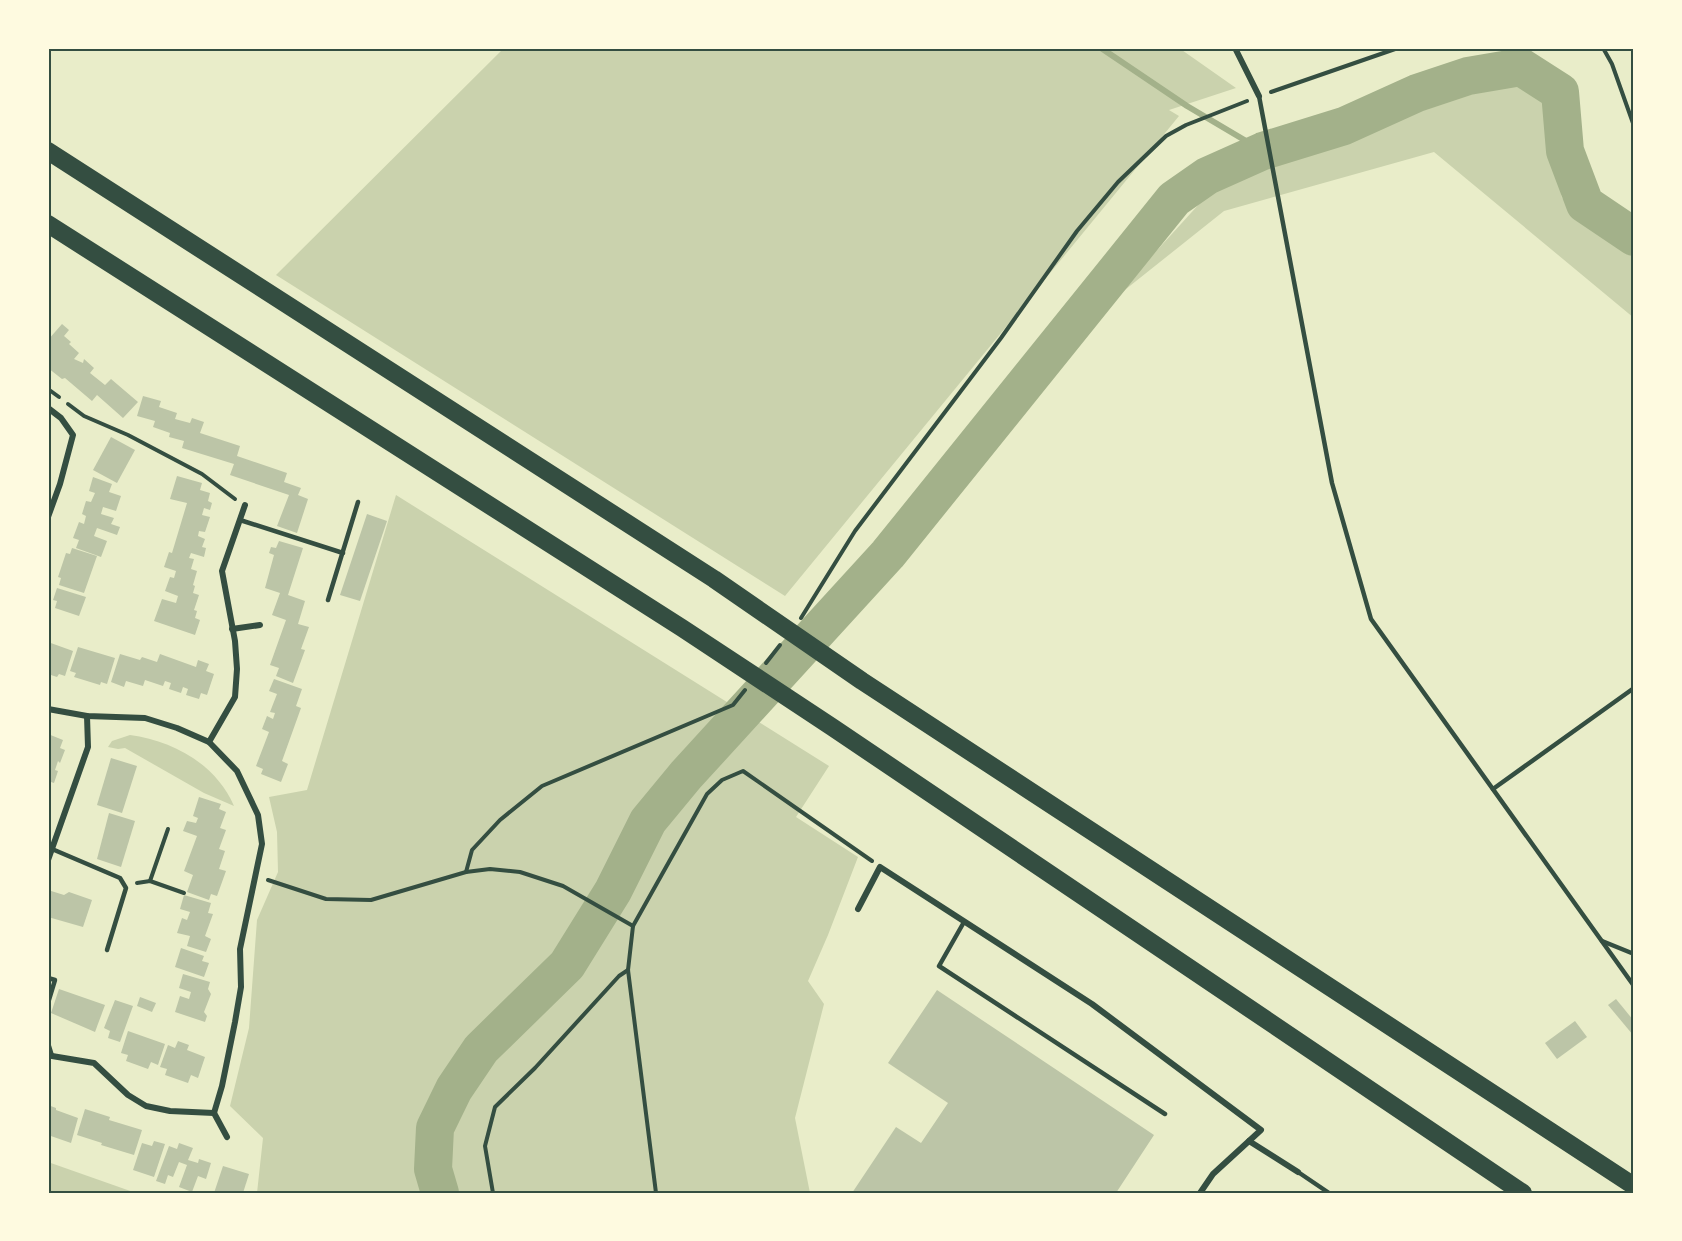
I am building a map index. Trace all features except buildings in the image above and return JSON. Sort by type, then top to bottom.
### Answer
[{"type":"highway","points":[[48,151],[714,579],[862,681],[1634,1186]]},
{"type":"highway","points":[[48,224],[682,628],[1523,1193]]},
{"type":"street","points":[[1235,48],[1259,96]]},
{"type":"street","points":[[48,408],[61,418],[73,435],[60,484],[49,507],[48,517]]},
{"type":"street","points":[[209,742],[236,697],[237,669],[222,571],[245,505]]},
{"type":"street","points":[[232,629],[260,625]]},
{"type":"street","points":[[48,709],[87,716],[145,718],[177,728],[209,742],[237,771],[258,815],[262,844],[240,949],[240,987],[235,1022],[214,1113],[227,1137]]},
{"type":"street","points":[[48,860],[88,747],[87,716]]},
{"type":"street","points":[[858,909],[880,867],[1092,1004],[1261,1130],[1214,1174],[1200,1193]]},
{"type":"street","points":[[52,1056],[94,1063],[128,1095],[146,1106],[170,1111],[214,1113]]},
{"type":"street","points":[[1249,1141],[1298,1172]]},
{"type":"lane","points":[[1259,96],[1332,483],[1371,619],[1634,986]]},
{"type":"lane","points":[[328,600],[358,502]]},
{"type":"lane","points":[[240,520],[343,553]]},
{"type":"lane","points":[[1493,789],[1634,688]]},
{"type":"lane","points":[[52,849],[120,878],[125,886],[107,950]]},
{"type":"lane","points":[[964,922],[939,966],[1165,1114]]},
{"type":"lane","points":[[1602,941],[1634,954]]},
{"type":"lane","points":[[48,978],[55,980],[48,1003]]},
{"type":"lane","points":[[48,1043],[52,1056]]},
{"type":"lane","points":[[1298,1172],[1329,1193]]},
{"type":"path","points":[[855,531],[1001,338],[1077,231],[1118,182],[1166,136],[1222,109],[1398,48]]},
{"type":"path","points":[[1603,48],[1612,64],[1634,126]]},
{"type":"path","points":[[48,389],[84,416],[128,435],[202,474],[229,497],[245,505]]},
{"type":"path","points":[[466,872],[472,850],[500,820],[542,786],[686,725]]},
{"type":"path","points":[[656,1193],[628,970],[633,926],[707,794],[722,780],[743,771],[880,867]]},
{"type":"path","points":[[150,881],[168,829]]},
{"type":"path","points":[[256,876],[326,899],[371,900],[466,872],[490,869],[520,872],[563,886],[633,926]]},
{"type":"path","points":[[125,886],[150,881],[184,893]]},
{"type":"path","points":[[493,1193],[485,1146],[495,1107],[628,970]]},
{"type":"green space","points":[[504,48],[1179,48],[1236,88],[1169,110],[1179,116],[785,596],[276,275]]},
{"type":"green space","points":[[1514,79],[1543,101],[1562,198],[1634,243],[1634,318],[1434,152],[1224,211],[1111,301],[1220,181],[1267,161]]},
{"type":"green space","points":[[396,495],[829,766],[796,817],[858,857],[808,981],[824,1004],[795,1118],[810,1193],[257,1193],[263,1138],[230,1106],[249,1028],[257,920],[278,872],[277,832],[269,797],[307,790]]},
{"type":"green space","points":[[130,735],[162,743],[191,757],[216,778],[234,806],[204,793],[125,748],[108,747],[112,741]]},
{"type":"green space","points":[[48,1162],[136,1193],[48,1193]]},
{"type":"waterway","points":[[1101,48],[1187,106],[1263,151]]},
{"type":"waterway","points":[[440,1193],[433,1169],[435,1128],[454,1089],[481,1049],[567,965],[613,891],[648,821],[686,775],[888,554],[1174,199],[1207,176],[1263,151],[1344,126],[1417,93],[1468,76],[1521,67],[1560,92],[1565,151],[1585,204],[1634,237]]}]
